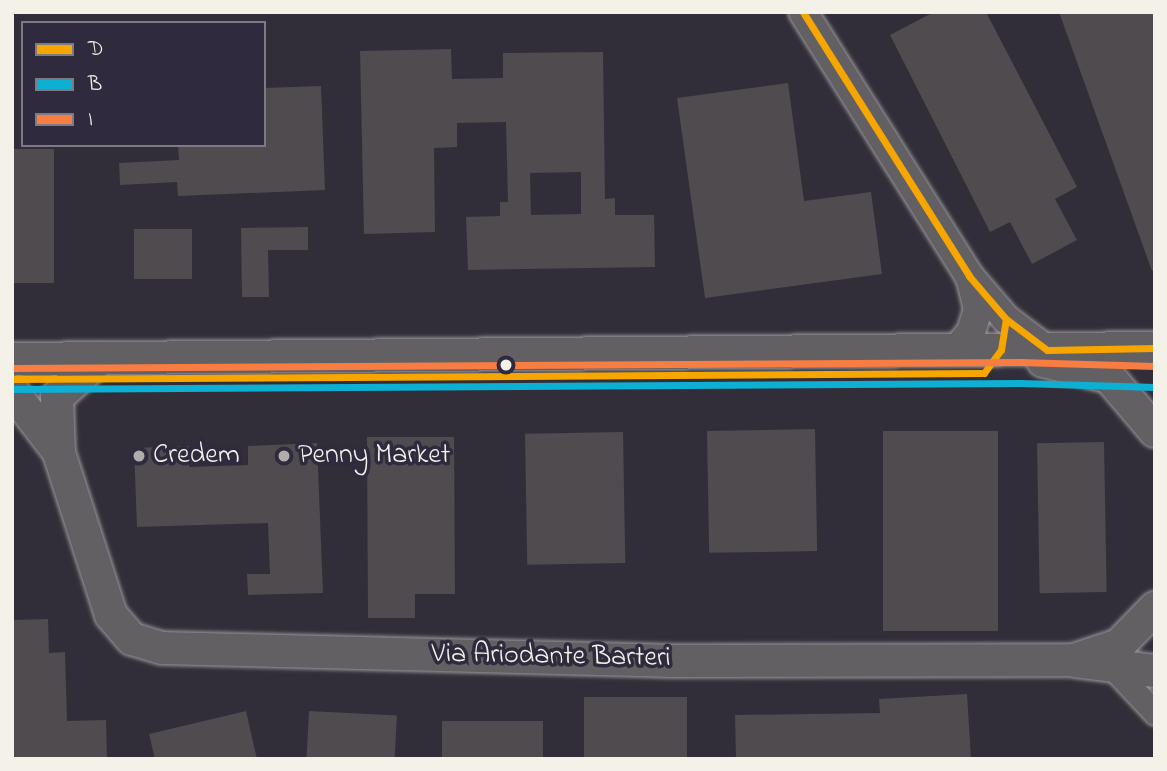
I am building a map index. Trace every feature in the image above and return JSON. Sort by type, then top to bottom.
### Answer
[{"type":"main road","points":[[12,359],[1155,348]]},
{"type":"main road","points":[[1001,350],[1109,377],[1155,431]]},
{"type":"main road","points":[[59,453],[57,397],[100,359]]},
{"type":"main road","points":[[12,391],[59,453]]},
{"type":"main road","name":"Via Ariodante Barteri","points":[[59,453],[111,615],[132,639],[162,648],[672,661],[1074,660],[1119,645],[1155,608]]},
{"type":"main road","points":[[1074,660],[1155,671]]},
{"type":"street","points":[[803,12],[969,276],[1006,319],[1047,350]]},
{"type":"street","points":[[955,351],[971,332],[978,309],[969,276]]},
{"type":"street","points":[[1112,667],[1155,713]]},
{"type":"building","points":[[934,12],[986,12],[1077,187],[1055,199],[1077,240],[1032,264],[1010,222],[990,232],[890,35]]},
{"type":"building","points":[[1059,12],[1155,12],[1155,271],[1152,271]]},
{"type":"building","points":[[451,49],[452,79],[503,78],[503,53],[603,52],[605,199],[615,198],[615,215],[654,215],[655,267],[468,270],[466,217],[500,216],[500,202],[508,202],[506,122],[457,123],[457,147],[434,148],[435,232],[364,234],[360,51]],"holes":[[[581,172],[581,214],[531,215],[530,173]]]},
{"type":"building","points":[[788,83],[804,201],[871,192],[882,274],[705,298],[677,98]]},
{"type":"building","points":[[321,86],[325,190],[178,196],[177,182],[120,185],[119,163],[179,160],[178,147],[266,147],[266,88]]},
{"type":"building","points":[[12,149],[54,149],[54,283],[12,283]]},
{"type":"building","points":[[308,227],[308,250],[268,250],[269,297],[242,297],[241,228]]},
{"type":"building","points":[[134,229],[192,229],[192,279],[134,279]]},
{"type":"building","points":[[815,429],[817,551],[709,553],[707,431]]},
{"type":"building","points":[[883,431],[998,431],[998,631],[883,631]]},
{"type":"building","points":[[623,432],[625,563],[527,565],[525,434]]},
{"type":"building","points":[[367,437],[454,437],[455,594],[415,594],[415,618],[368,618]]},
{"type":"building","points":[[1104,442],[1107,592],[1040,593],[1037,443]]},
{"type":"building","points":[[317,443],[323,593],[248,595],[247,574],[270,574],[268,523],[137,527],[134,448],[189,446],[189,467],[248,465],[248,446]]},
{"type":"building","points":[[48,619],[49,653],[65,652],[67,721],[106,720],[107,759],[12,759],[12,620]]},
{"type":"building","points":[[967,694],[971,759],[736,759],[735,715],[880,713],[879,699]]},
{"type":"building","points":[[584,697],[687,697],[687,759],[584,759]]},
{"type":"building","points":[[246,711],[257,759],[155,759],[149,734]]},
{"type":"building","points":[[309,711],[397,716],[395,759],[306,759]]},
{"type":"building","points":[[442,721],[543,721],[543,759],[442,759]]},
{"type":"transit line","name":"D","points":[[803,12],[969,276],[1006,319],[1047,350],[1155,348]]},
{"type":"transit line","name":"D","points":[[12,379],[984,373],[1001,350],[1006,319]]},
{"type":"transit line","name":"I","points":[[12,368],[1020,362],[1155,366]]},
{"type":"transit line","name":"B","points":[[12,389],[1020,383],[1155,387]]},
{"type":"place","name":"Credem","points":[[139,456]]},
{"type":"place","name":"Penny Market","points":[[284,456]]}]
